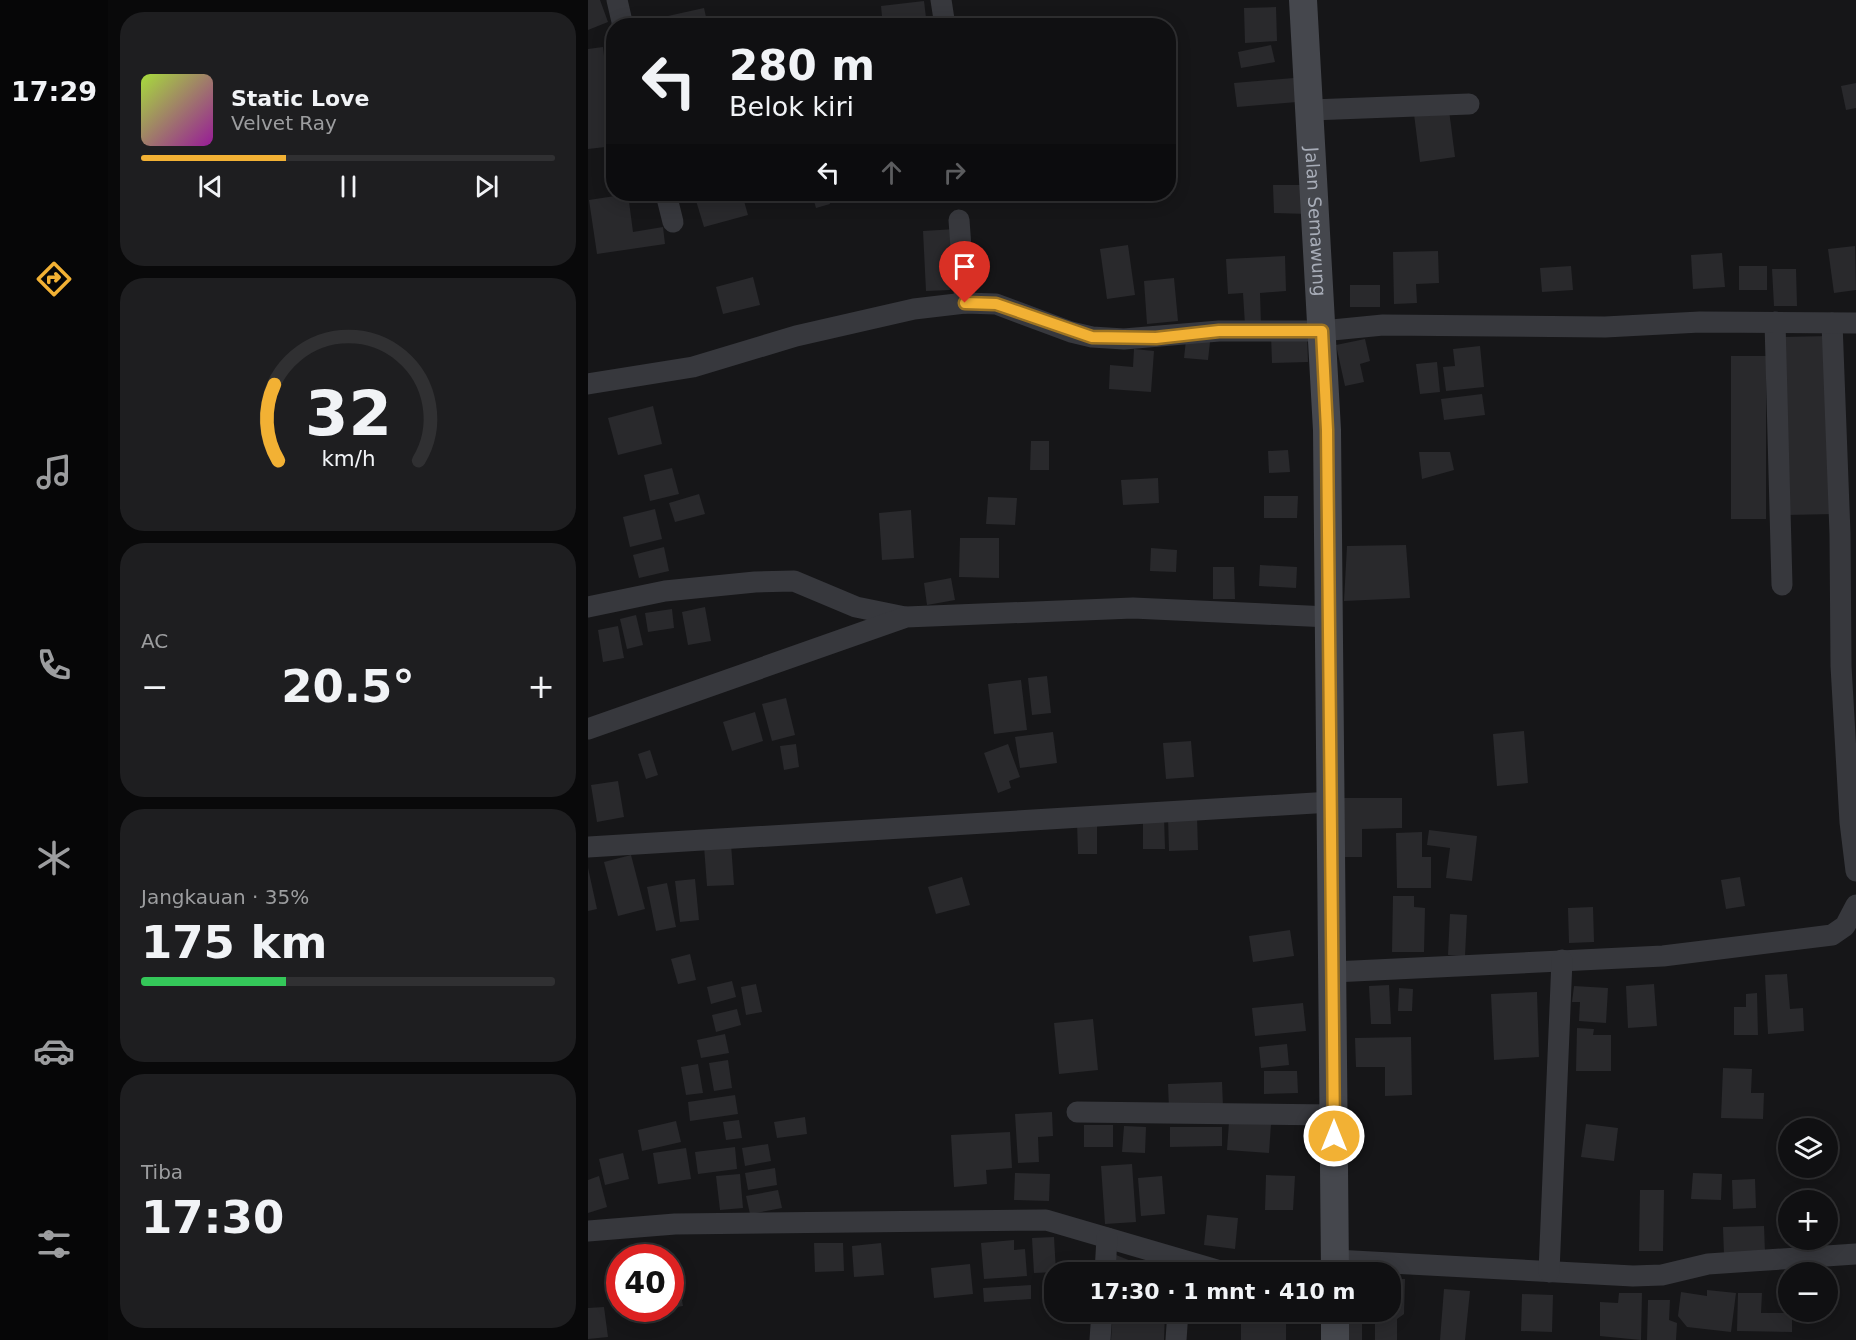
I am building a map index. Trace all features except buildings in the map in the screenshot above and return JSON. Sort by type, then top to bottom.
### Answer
[{"type":"street","points":[[617,0],[621,18]]},
{"type":"street","points":[[941,0],[944,18]]},
{"type":"street","name":"Jalan Semawung","points":[[1303,0],[1311,110],[1327,430],[1335,1262]]},
{"type":"street","points":[[1311,110],[1469,104]]},
{"type":"street","points":[[668,201],[673,222]]},
{"type":"street","points":[[959,220],[965,303]]},
{"type":"street","points":[[588,384],[693,367],[796,336],[914,309],[965,303],[996,304],[1092,337],[1156,338],[1219,331],[1322,331],[1383,325],[1605,327],[1700,322],[1856,323]]},
{"type":"street","points":[[1775,322],[1782,585]]},
{"type":"street","points":[[1832,323],[1840,534],[1841,666],[1850,822],[1856,871]]},
{"type":"street","points":[[588,607],[665,591],[755,582],[794,581],[856,606],[906,617],[1133,608],[1329,617]]},
{"type":"street","points":[[588,729],[906,617]]},
{"type":"street","points":[[588,847],[1331,802]]},
{"type":"street","points":[[1333,972],[1663,956],[1832,935],[1845,926],[1856,905]]},
{"type":"street","points":[[1549,1272],[1562,960]]},
{"type":"street","points":[[1077,1112],[1334,1115]]},
{"type":"street","points":[[588,1231],[675,1224],[1029,1219],[1055,1222],[1107,1238],[1170,1262]]},
{"type":"street","points":[[1106,1262],[1107,1238]]},
{"type":"street","points":[[1401,1268],[1654,1275],[1708,1264],[1856,1254]]},
{"type":"street","points":[[1100,1340],[1101,1322]]},
{"type":"street","points":[[1176,1340],[1177,1322]]},
{"type":"street","points":[[1335,1322],[1335,1340]]},
{"type":"route","points":[[965,303],[996,304],[1071,332],[1092,337],[1124,339],[1219,331],[1322,331],[1327,430],[1334,1136]]}]
